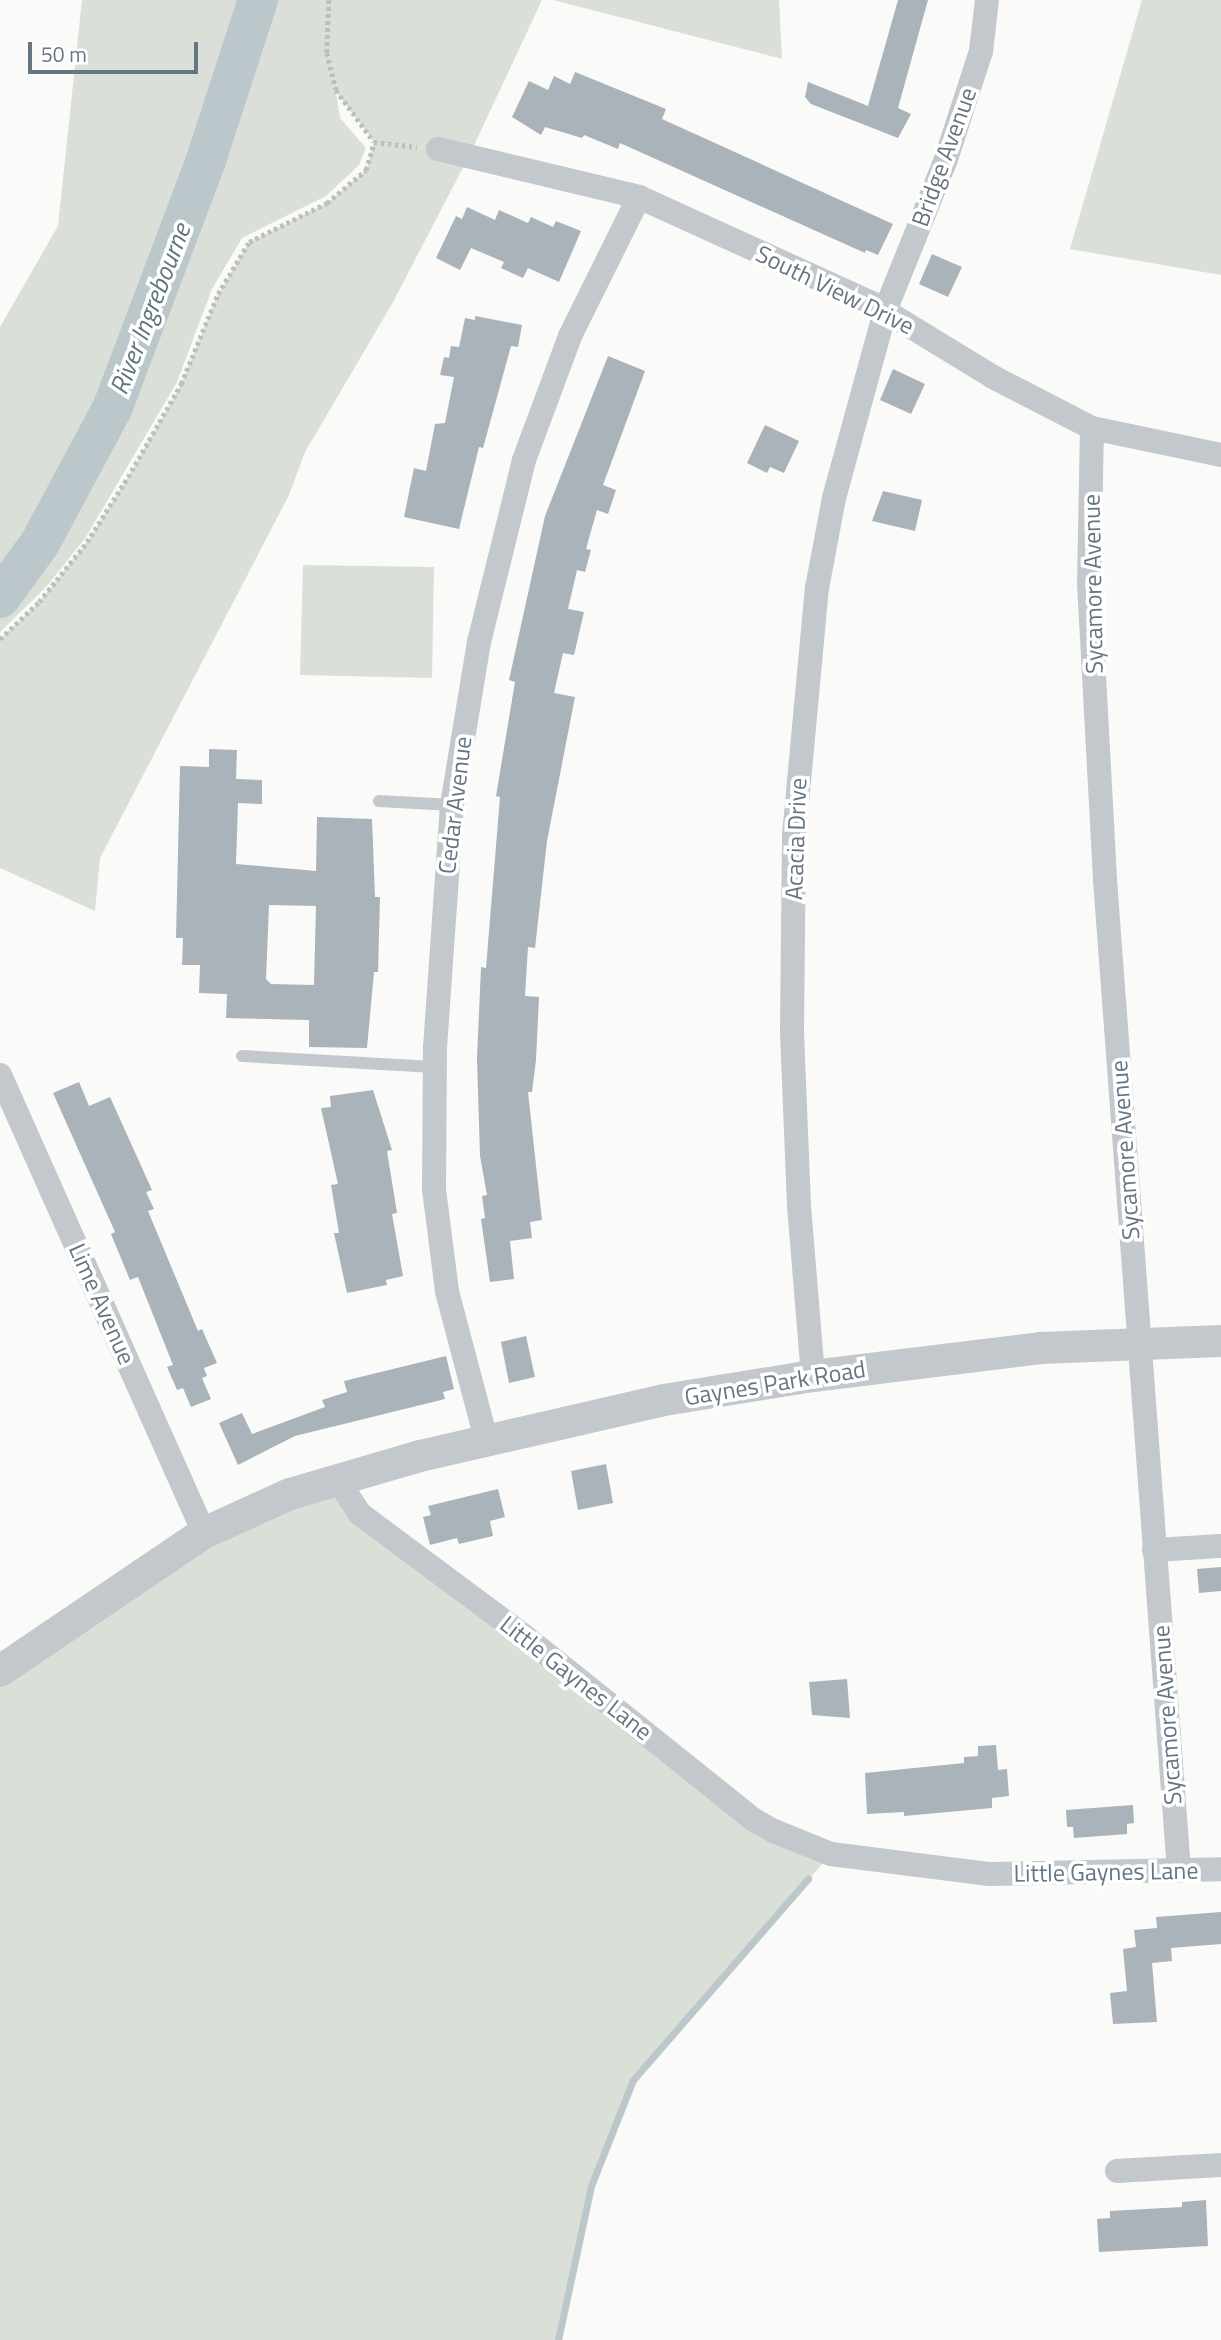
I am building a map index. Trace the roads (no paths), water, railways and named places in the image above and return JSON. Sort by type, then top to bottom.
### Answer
[{"type":"street","name":"Bridge Avenue","points":[[885,311],[946,159],[981,51],[987,0]]},
{"type":"street","name":"South View Drive","points":[[438,149],[639,197],[885,311],[993,377],[1092,428],[1221,455]]},
{"type":"street","name":"Cedar Avenue","points":[[486,1439],[447,1291],[434,1189],[434,1067],[452,805],[479,642],[524,460],[570,336],[639,197]]},
{"type":"street","name":"Acacia Drive","points":[[813,1376],[799,1206],[792,1029],[796,809],[820,575],[834,498],[885,311]]},
{"type":"street","name":"Sycamore Avenue","points":[[1092,428],[1089,583],[1139,1343],[1180,1871]]},
{"type":"street","name":"Lime Avenue","points":[[0,1075],[204,1533]]},
{"type":"street","name":"Gaynes Park Road","points":[[337,1479],[486,1439],[664,1400],[813,1376],[1040,1348],[1221,1340]]},
{"type":"street","points":[[0,1671],[204,1533],[257,1507],[337,1479]]},
{"type":"street","name":"Little Gaynes Lane","points":[[337,1479],[360,1514],[523,1635],[754,1820],[774,1831],[831,1854],[914,1867],[990,1874],[1221,1869]]},
{"type":"street","points":[[1154,1550],[1221,1546]]},
{"type":"street","points":[[1117,2171],[1221,2165]]},
{"type":"lane","points":[[379,801],[452,805]]},
{"type":"lane","points":[[242,1056],[434,1067]]},
{"type":"waterway","name":"River Ingrebourne","points":[[0,598],[40,543],[112,409],[205,163],[258,0]]},
{"type":"waterway","points":[[558,2340],[591,2186],[633,2080],[808,1879]]}]
